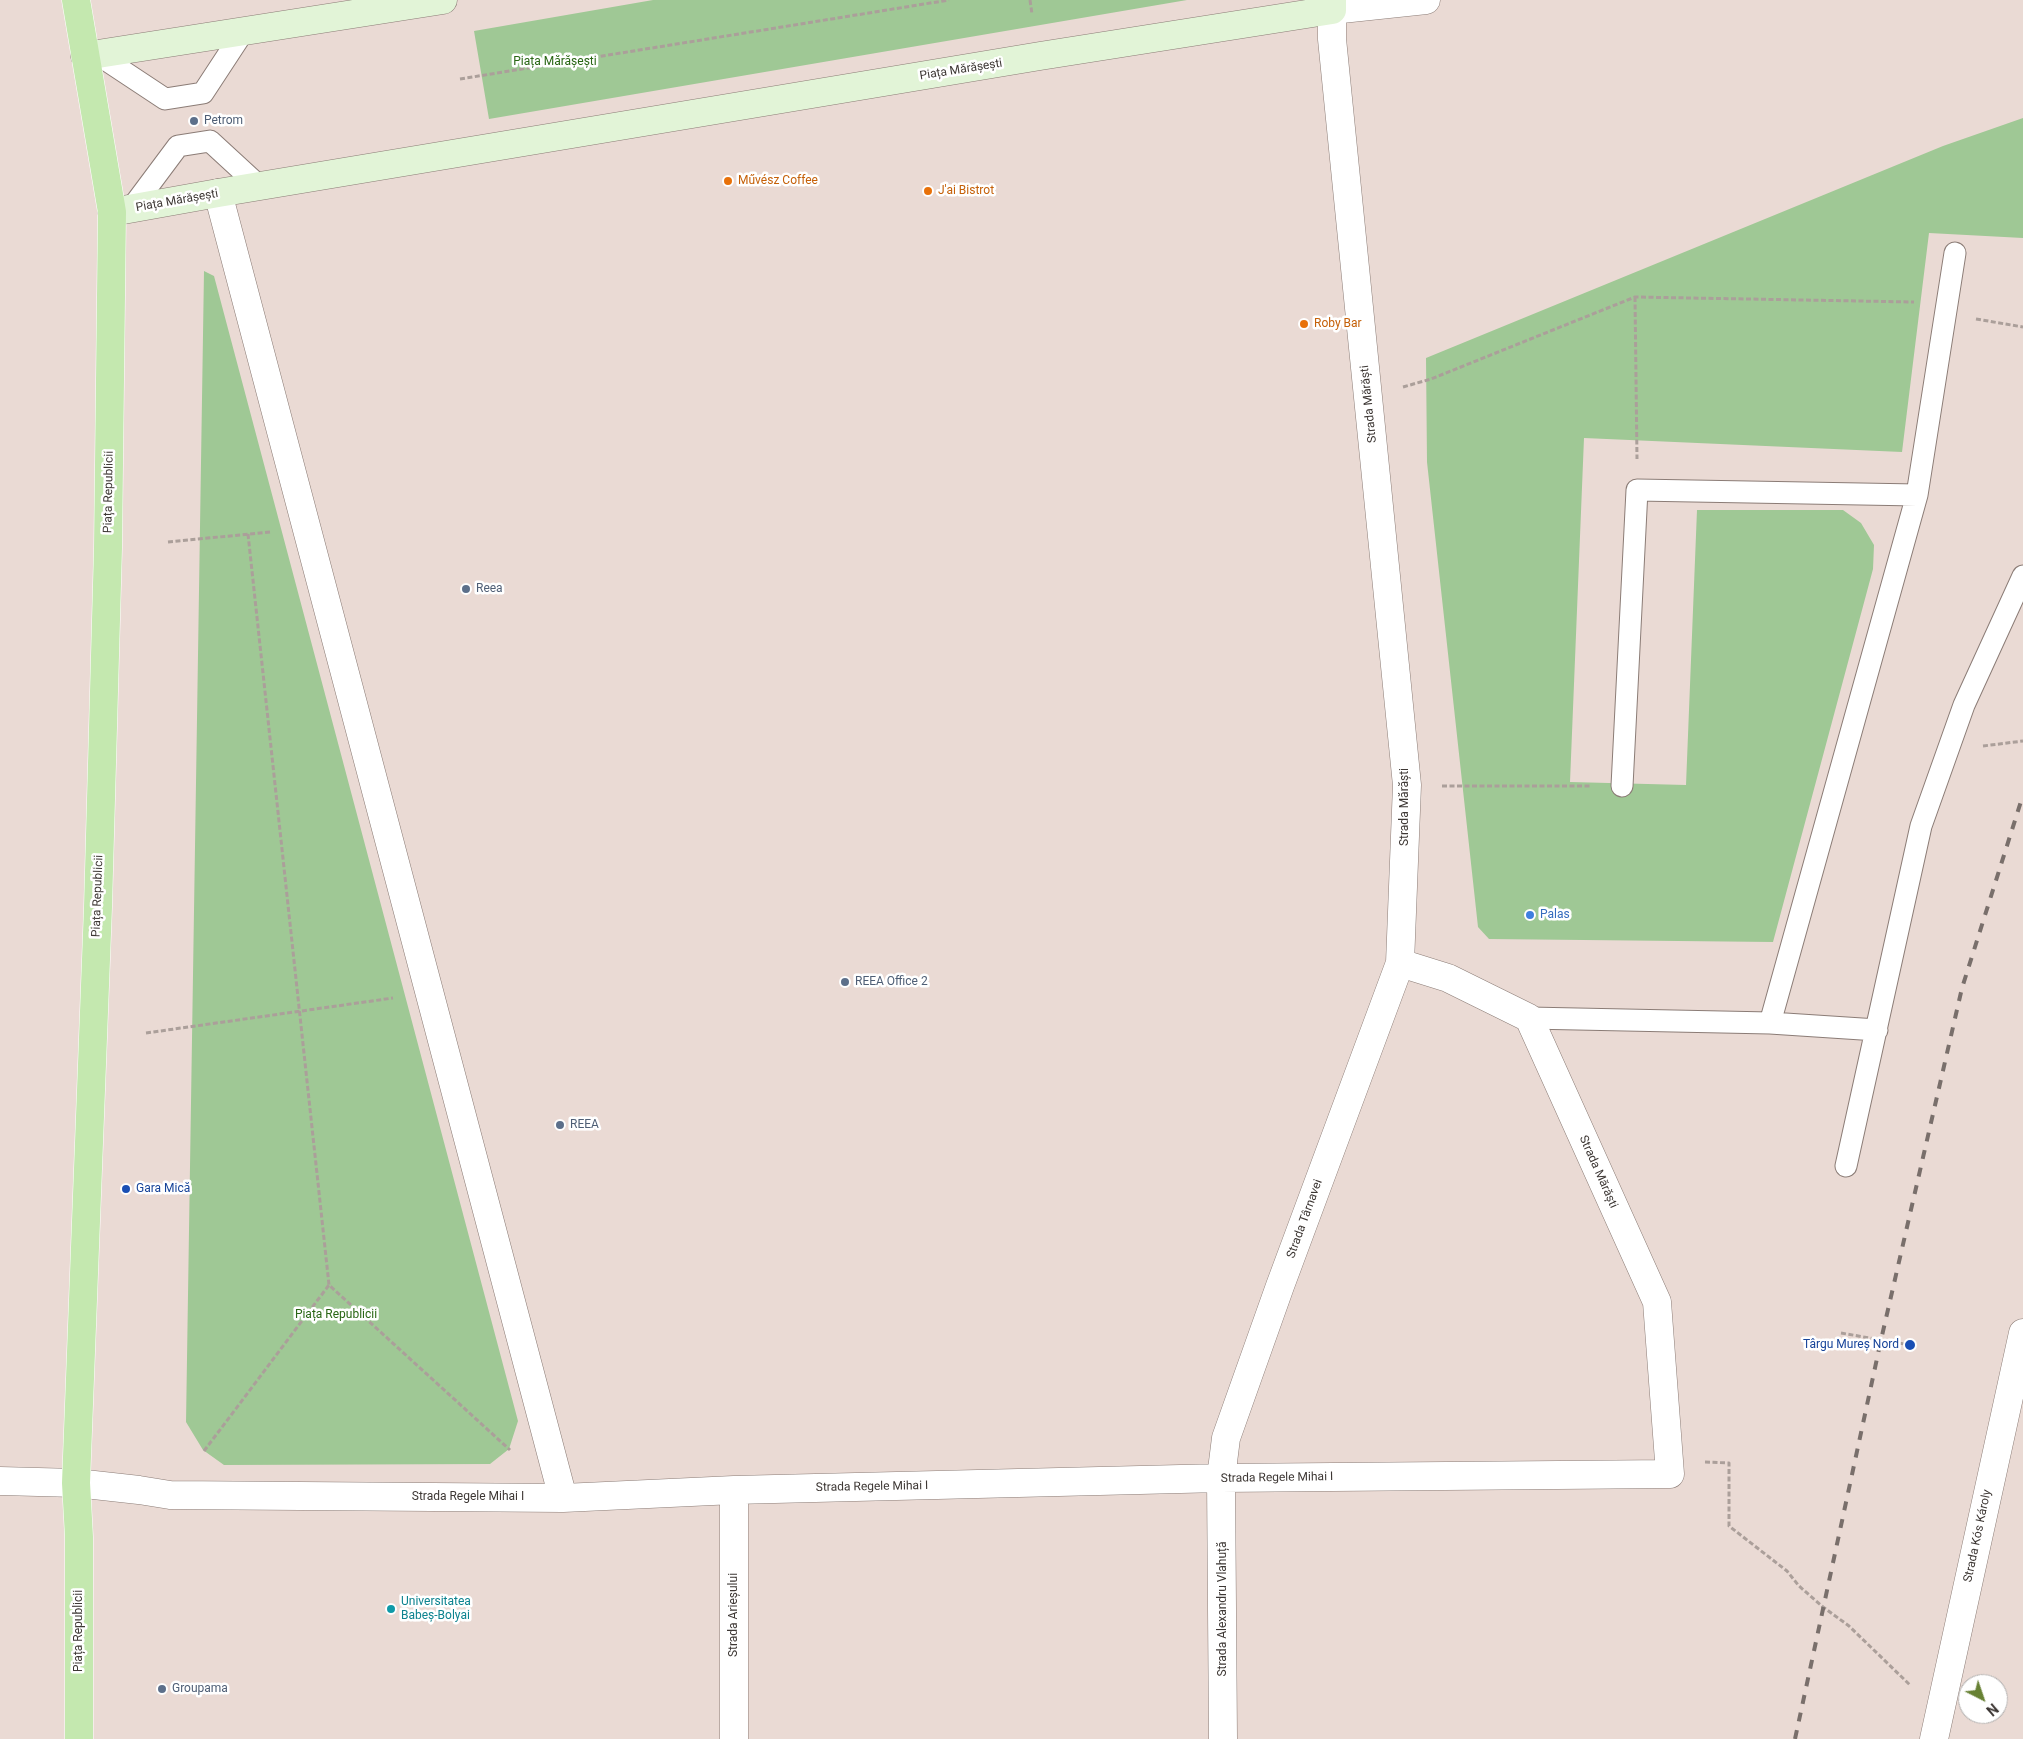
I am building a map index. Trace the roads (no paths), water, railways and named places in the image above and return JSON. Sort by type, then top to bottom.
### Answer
[{"type":"main road","name":"Piața Republicii","points":[[76,0],[91,55],[121,211],[108,548],[98,907],[76,1483],[80,1537],[80,1739]]},
{"type":"main road","points":[[91,55],[443,0]]},
{"type":"main road","name":"Piața Mărășești","points":[[121,211],[218,193],[1050,55],[1332,5]]},
{"type":"street","name":"Piața Mărășești","points":[[1332,5],[1426,0]]},
{"type":"street","name":"Strada Mărăști","points":[[1332,5],[1332,39],[1407,785],[1400,962]]},
{"type":"street","points":[[218,193],[563,1498]]},
{"type":"street","points":[[1400,962],[1448,978],[1529,1018]]},
{"type":"street","name":"Strada Târnavei","points":[[1221,1478],[1226,1438],[1231,1423],[1400,962]]},
{"type":"street","name":"Strada Mărăști","points":[[1529,1018],[1657,1302],[1670,1474]]},
{"type":"street","name":"Strada Kós Károly","points":[[1937,1726],[2023,1333]]},
{"type":"street","name":"Strada Regele Mihai I","points":[[0,1481],[76,1483],[170,1495],[563,1498],[734,1490],[1221,1478],[1670,1474]]},
{"type":"street","name":"Strada Alexandru Vlahuță","points":[[1221,1478],[1223,1739]]},
{"type":"street","name":"Strada Arieșului","points":[[734,1490],[734,1739]]},
{"type":"lane","points":[[91,55],[165,99],[203,93],[243,32]]},
{"type":"lane","points":[[121,211],[178,146],[210,141],[260,186]]},
{"type":"lane","points":[[1770,1023],[1917,495],[1947,308],[1954,252]]},
{"type":"lane","points":[[1622,786],[1637,490],[1917,495]]},
{"type":"lane","points":[[1846,1166],[1921,826],[1964,705],[2023,576]]},
{"type":"lane","points":[[1529,1018],[1770,1023],[1877,1030]]},
{"type":"railway","points":[[1795,1739],[1881,1340],[1962,988],[2023,795]]},
{"type":"place","name":"Petrom","points":[[194,121]]},
{"type":"place","name":"Művész Coffee","points":[[728,181]]},
{"type":"place","name":"J'ai Bistrot","points":[[928,191]]},
{"type":"place","name":"Roby Bar","points":[[1304,324]]},
{"type":"place","name":"Reea","points":[[466,589]]},
{"type":"place","name":"Palas","points":[[1530,915]]},
{"type":"place","name":"REEA Office 2","points":[[845,982]]},
{"type":"place","name":"REEA","points":[[560,1125]]},
{"type":"place","name":"Gara Mică","points":[[126,1189]]},
{"type":"place","name":"Târgu Mureș Nord","points":[[1910,1345]]},
{"type":"place","name":"Universitatea Babeș-Bolyai","points":[[391,1609]]},
{"type":"place","name":"Groupama","points":[[162,1689]]}]
